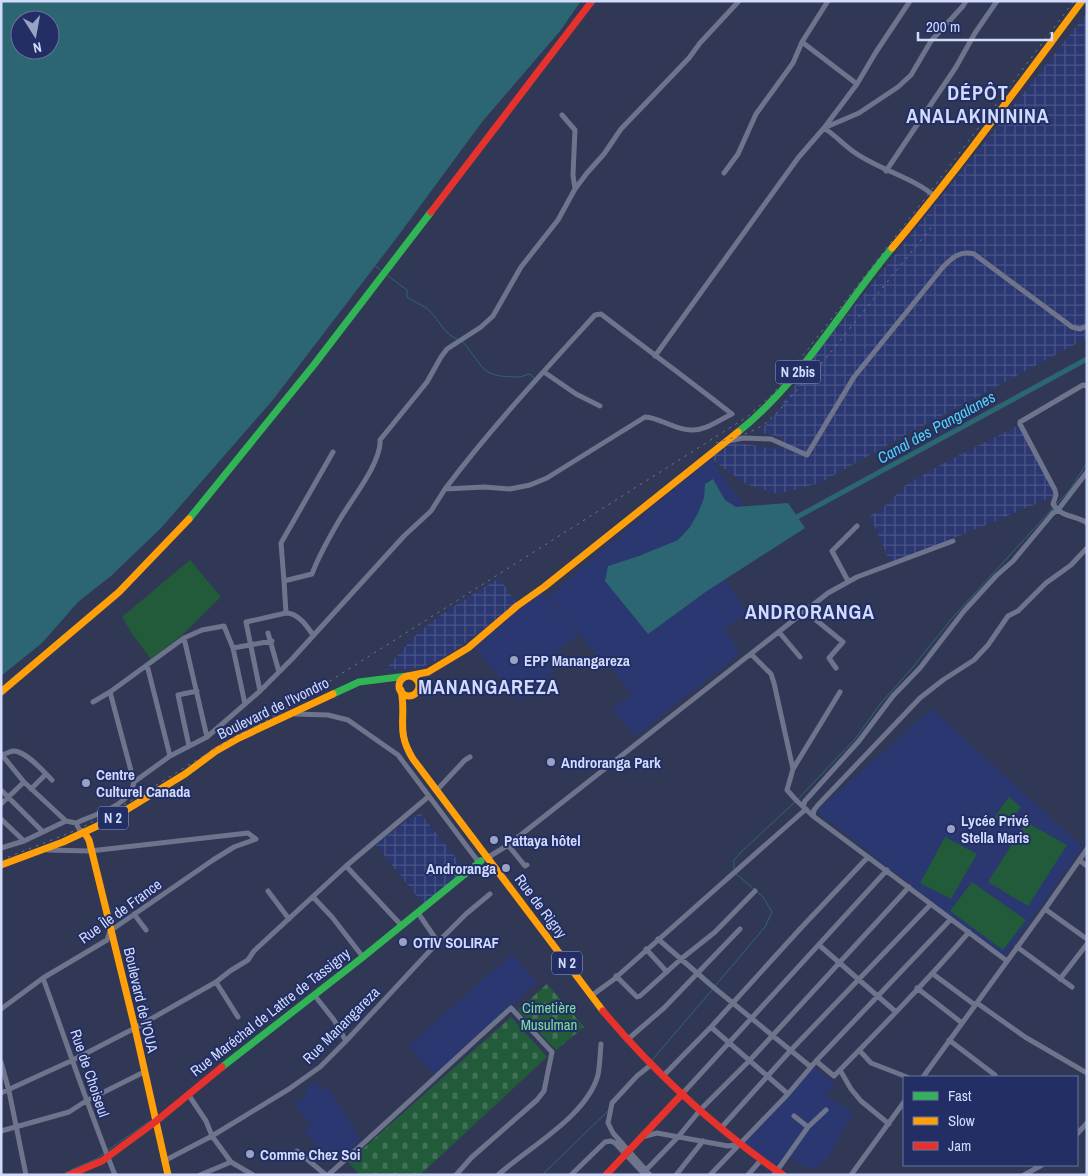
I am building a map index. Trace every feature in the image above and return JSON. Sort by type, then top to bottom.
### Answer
[{"type":"main road","points":[[1,692],[119,592],[190,518],[313,366],[592,1]]},
{"type":"main road","name":"N 2bis","points":[[437,667],[468,648],[517,606],[544,588],[757,417],[779,395],[870,274],[935,197],[1082,1]]},
{"type":"main road","points":[[403,712],[406,703],[437,667]]},
{"type":"main road","name":"Boulevard de l'Ivondro","points":[[1,865],[45,850],[108,821],[149,797],[238,738],[359,682],[408,676],[428,672],[437,667]]},
{"type":"main road","points":[[400,689],[401,681],[408,676],[417,680],[417,691]]},
{"type":"main road","points":[[375,679],[389,680],[409,696],[417,691]]},
{"type":"main road","name":"Rue de Rigny","points":[[400,689],[403,697],[402,732],[405,744],[413,759],[484,860],[627,1040],[663,1076],[721,1128],[778,1173]]},
{"type":"main road","name":"Boulevard de l'OUA","points":[[84,832],[89,840],[90,851],[135,1028],[168,1175]]},
{"type":"main road","name":"Rue Maréchal de Lattre de Tassigny","points":[[69,1175],[102,1161],[155,1122],[484,860]]},
{"type":"main road","points":[[606,1175],[683,1093]]},
{"type":"street","points":[[284,581],[312,574],[316,562],[341,518],[374,466],[381,446],[380,440],[427,382],[441,357],[448,349],[493,316],[521,267],[558,220],[575,189],[604,154],[621,129],[689,58],[700,43],[739,1]]},
{"type":"street","points":[[724,173],[738,154],[756,114],[793,63],[802,42],[828,1]]},
{"type":"street","points":[[655,356],[792,166],[857,84],[910,1]]},
{"type":"street","points":[[824,128],[859,113],[898,87],[910,75],[931,41],[964,6],[966,1]]},
{"type":"street","points":[[886,171],[956,67],[975,33],[997,1]]},
{"type":"street","points":[[802,42],[857,84]]},
{"type":"street","points":[[562,115],[575,130],[573,175],[575,189]]},
{"type":"street","points":[[824,128],[854,152],[886,171],[926,189],[935,197]]},
{"type":"street","points":[[723,443],[743,438],[771,439],[807,455],[854,377],[943,267],[959,254],[969,252],[974,254],[1072,327],[1080,329],[1087,326]]},
{"type":"street","points":[[134,782],[170,756],[207,737],[279,672],[404,536],[431,511],[445,489],[486,437],[594,315],[601,314],[732,414],[704,428],[692,430],[645,417],[547,478],[530,485],[510,489],[484,487],[445,489]]},
{"type":"street","points":[[544,372],[576,394],[600,406]]},
{"type":"street","points":[[1087,386],[1083,385],[1020,422],[1054,490],[1056,495],[1053,504],[1064,515],[1087,523]]},
{"type":"street","points":[[286,613],[281,542],[333,452]]},
{"type":"street","points":[[591,996],[739,867],[803,807],[805,801],[859,741],[892,696],[920,668],[964,611],[1013,560],[1087,472]]},
{"type":"street","points":[[848,581],[832,551],[857,526]]},
{"type":"street","points":[[292,714],[328,714],[339,717],[356,725],[398,755],[477,860],[484,860],[508,845],[828,593],[848,581],[953,541]]},
{"type":"street","points":[[813,816],[814,810],[818,805],[920,698],[974,660],[1008,616],[1018,611],[1046,582],[1070,565],[1087,548]]},
{"type":"street","points":[[805,612],[843,642],[829,658],[836,668]]},
{"type":"street","points":[[260,690],[247,620],[290,613],[306,624],[313,635]]},
{"type":"street","points":[[93,702],[110,692],[184,638],[202,630],[224,626],[232,648],[245,704]]},
{"type":"street","points":[[779,632],[800,656]]},
{"type":"street","points":[[268,633],[272,641],[279,672]]},
{"type":"street","points":[[184,638],[207,737]]},
{"type":"street","points":[[232,648],[272,641]]},
{"type":"street","points":[[751,654],[771,674],[793,769]]},
{"type":"street","points":[[148,665],[170,756]]},
{"type":"street","points":[[189,746],[178,695],[197,691]]},
{"type":"street","points":[[1,848],[24,841],[66,822],[76,823],[116,805],[127,798],[134,788],[110,692]]},
{"type":"street","points":[[840,692],[793,769],[787,790],[813,816],[1007,961]]},
{"type":"street","points":[[52,780],[20,752],[13,751],[2,755],[24,782],[66,822]]},
{"type":"street","points":[[436,791],[470,757]]},
{"type":"street","points":[[31,789],[46,774]]},
{"type":"street","points":[[1,804],[24,782]]},
{"type":"street","points":[[1,790],[43,832]]},
{"type":"street","points":[[1,1093],[9,1091],[73,1060],[135,1028],[216,982],[248,960],[254,952],[346,866],[428,797]]},
{"type":"street","points":[[1,819],[24,841]]},
{"type":"street","points":[[76,823],[79,829],[84,832]]},
{"type":"street","name":"Rue Île de France","points":[[1,1009],[43,978],[107,940],[110,931],[220,856],[234,847],[256,839],[248,833],[90,851]]},
{"type":"street","points":[[508,845],[518,859],[525,866],[527,865]]},
{"type":"street","points":[[924,1076],[1087,849]]},
{"type":"street","points":[[45,850],[90,851]]},
{"type":"street","points":[[663,1076],[711,1027],[800,928],[868,857]]},
{"type":"street","points":[[1079,860],[1087,866]]},
{"type":"street","points":[[346,866],[402,926]]},
{"type":"street","points":[[683,1093],[887,870]]},
{"type":"street","points":[[644,1173],[701,1109],[750,1060],[909,887]]},
{"type":"street","points":[[268,890],[289,919]]},
{"type":"street","points":[[616,976],[637,997],[640,996],[681,959],[716,932],[755,891]]},
{"type":"street","name":"Rue Manangareza","points":[[164,1161],[212,1136],[289,1089],[320,1067],[438,942],[466,914],[490,894]]},
{"type":"street","points":[[313,897],[332,917],[363,957]]},
{"type":"street","points":[[721,1128],[791,1050],[932,904]]},
{"type":"street","points":[[1045,909],[1087,940]]},
{"type":"street","points":[[418,913],[438,942]]},
{"type":"street","points":[[134,914],[146,930]]},
{"type":"street","points":[[710,1175],[951,918]]},
{"type":"street","points":[[627,1040],[664,1008],[740,929]]},
{"type":"street","points":[[816,1060],[834,1076],[917,988],[933,974],[969,932]]},
{"type":"street","points":[[658,939],[697,974],[811,1068]]},
{"type":"street","points":[[1060,979],[1087,944]]},
{"type":"street","points":[[819,945],[896,1012]]},
{"type":"street","points":[[1017,948],[1072,987]]},
{"type":"street","points":[[646,949],[667,972]]},
{"type":"street","points":[[933,974],[1025,1037],[1087,1073]]},
{"type":"street","name":"Rue de Choiseul","points":[[43,978],[86,1101],[115,1175]]},
{"type":"street","points":[[216,982],[238,1016]]},
{"type":"street","points":[[917,988],[962,1024]]},
{"type":"street","points":[[315,996],[334,1020],[346,1041]]},
{"type":"street","points":[[293,1155],[296,1151],[327,1175],[511,1008],[552,1052],[544,1091],[537,1100],[472,1157],[456,1175]]},
{"type":"street","points":[[711,1027],[788,1094]]},
{"type":"street","points":[[950,1040],[996,1075]]},
{"type":"street","points":[[498,1175],[573,1115],[586,1100],[598,1074],[601,1044]]},
{"type":"street","points":[[859,1050],[871,1062],[906,1076]]},
{"type":"street","points":[[1,1062],[9,1091],[26,1175]]},
{"type":"street","points":[[650,1175],[644,1173],[627,1153],[613,1134],[608,1123],[612,1103],[637,1076],[652,1064]]},
{"type":"street","points":[[840,1070],[851,1089],[861,1101],[889,1124]]},
{"type":"street","points":[[1,1131],[69,1112],[86,1101],[144,1072]]},
{"type":"street","points":[[188,1094],[206,1121],[212,1136],[231,1162],[253,1175]]},
{"type":"street","points":[[850,1175],[903,1103]]},
{"type":"street","points":[[778,1173],[808,1127],[826,1110]]},
{"type":"street","points":[[794,1116],[808,1127]]},
{"type":"street","points":[[1078,1133],[1087,1123]]},
{"type":"street","points":[[641,1137],[657,1133],[728,1146],[740,1144]]},
{"type":"street","points":[[676,1175],[703,1141]]},
{"type":"street","points":[[573,1174],[605,1142],[615,1142],[627,1153]]},
{"type":"street","points":[[748,1175],[761,1160]]},
{"type":"street","points":[[200,1175],[231,1162]]},
{"type":"street","points":[[1024,1175],[1040,1166]]},
{"type":"shaded area","points":[[1,1],[581,1],[560,31],[482,122],[272,401],[161,528],[111,576],[78,602],[42,643],[1,676]]},
{"type":"shaded area","points":[[1087,13],[1087,338],[820,483],[778,494],[746,484],[710,458],[725,445],[732,442],[777,449],[784,440],[777,436],[759,432],[783,406],[781,404],[790,394],[802,372]]},
{"type":"shaded area","points":[[1019,425],[1054,492],[1054,496],[919,553],[890,562],[870,516],[885,506],[907,484]]},
{"type":"shaded area","points":[[710,458],[775,548],[725,579],[747,613],[724,629],[740,653],[635,737],[612,708],[632,694],[612,670],[604,664],[548,597]]},
{"type":"shaded area","points":[[713,479],[725,500],[736,507],[788,503],[805,528],[707,591],[648,634],[605,581],[608,566],[678,540],[690,527],[698,513],[704,498],[705,484]]},
{"type":"shaded area","points":[[499,578],[517,604],[442,658],[422,667],[385,670],[425,627]]},
{"type":"shaded area","points":[[541,591],[578,634],[545,661],[554,672],[519,701],[474,647],[510,618],[517,627],[510,617]]},
{"type":"shaded area","name":"Lycée Privé Stella Maris","points":[[932,709],[1083,847],[1004,958],[816,811]]},
{"type":"shaded area","points":[[420,813],[467,872],[424,905],[376,845],[411,817],[414,818]]},
{"type":"shaded area","points":[[512,954],[537,982],[435,1076],[409,1046]]},
{"type":"shaded area","points":[[814,1066],[835,1084],[825,1095],[853,1113],[827,1160],[814,1169],[799,1164],[789,1156],[777,1169],[743,1144]]},
{"type":"shaded area","points":[[316,1082],[323,1091],[329,1088],[361,1140],[342,1156],[332,1148],[324,1155],[304,1131],[311,1126],[295,1104],[308,1095],[305,1090]]},
{"type":"green space","points":[[190,560],[221,597],[181,636],[151,659],[122,617]]},
{"type":"green space","points":[[1009,797],[1021,807],[1006,826],[994,818]]},
{"type":"green space","points":[[1026,822],[1067,845],[1028,906],[988,882]]},
{"type":"green space","points":[[945,837],[977,854],[951,899],[920,883]]},
{"type":"green space","points":[[972,882],[1026,920],[1003,950],[950,911]]},
{"type":"green space","name":"Cimetière Musulman","points":[[547,984],[584,1027],[556,1050],[518,1010]]},
{"type":"green space","points":[[511,1017],[547,1057],[420,1175],[360,1175],[348,1162]]},
{"type":"waterway","points":[[375,266],[382,271]]},
{"type":"waterway","points":[[387,275],[407,290],[407,297],[428,309],[445,330],[459,340]]},
{"type":"waterway","points":[[462,341],[489,373],[506,377],[519,377],[530,374],[534,378]]},
{"type":"waterway","name":"Canal des Pangalanes","points":[[797,517],[1087,359]]},
{"type":"waterway","points":[[1056,504],[1069,491],[1087,463]]},
{"type":"waterway","points":[[798,799],[855,739],[881,703],[953,617],[1054,507]]},
{"type":"waterway","points":[[734,869],[734,860],[742,851],[795,802]]},
{"type":"waterway","points":[[715,986],[765,927],[772,912],[763,897],[735,873]]},
{"type":"waterway","points":[[652,1060],[712,990]]},
{"type":"waterway","points":[[542,1175],[608,1111]]},
{"type":"waterway","points":[[108,1150],[150,1121]]},
{"type":"waterway","points":[[71,1170],[105,1153]]},
{"type":"waterway","points":[[61,1175],[67,1172]]},
{"type":"railway","points":[[1,860],[79,829],[129,802],[229,740],[273,717],[747,417],[773,394],[930,192],[1074,1]]},
{"type":"railway","points":[[716,443],[755,430],[773,417],[813,374],[934,224]]},
{"type":"traffic: fast","points":[[189,519],[313,366],[431,212]]},
{"type":"traffic: fast","points":[[738,432],[761,412],[801,368],[892,248]]},
{"type":"traffic: fast","points":[[333,694],[359,682],[407,676]]},
{"type":"traffic: fast","points":[[222,1067],[363,957],[481,861]]},
{"type":"traffic: slow","points":[[892,248],[965,157],[1082,1]]},
{"type":"traffic: slow","points":[[408,676],[428,672],[468,648],[517,606],[544,587],[738,432]]},
{"type":"traffic: slow","points":[[1,692],[119,592],[189,519]]},
{"type":"traffic: slow","points":[[409,676],[416,679],[419,686],[416,693],[409,696],[402,693],[399,686],[402,679],[409,676]]},
{"type":"traffic: slow","points":[[401,690],[404,740],[413,759],[603,1011]]},
{"type":"traffic: slow","points":[[1,865],[63,842],[108,821],[185,774],[216,751],[239,738],[333,694]]},
{"type":"traffic: slow","points":[[84,832],[89,840],[135,1028],[168,1175]]},
{"type":"traffic: jam","points":[[431,212],[592,1]]},
{"type":"traffic: jam","points":[[603,1011],[687,1099],[734,1139],[783,1175]]},
{"type":"traffic: jam","points":[[69,1175],[102,1161],[155,1122],[222,1067]]},
{"type":"traffic: jam","points":[[606,1175],[683,1093]]},
{"type":"place","name":"EPP Manangareza","points":[[514,660]]},
{"type":"place","name":"Androranga Park","points":[[551,762]]},
{"type":"place","name":"Centre Culturel Canada","points":[[86,783]]},
{"type":"place","name":"Lycée Privé Stella Maris","points":[[951,829]]},
{"type":"place","name":"Pattaya hôtel","points":[[494,840]]},
{"type":"place","name":"Androranga","points":[[506,868]]},
{"type":"place","name":"OTIV SOLIRAF","points":[[403,942]]},
{"type":"place","name":"Comme Chez Soi","points":[[250,1154]]},
{"type":"district","name":"DÉPÔT ANALAKINININA","points":[[978,104]]},
{"type":"district","name":"ANDRORANGA","points":[[810,611]]},
{"type":"district","name":"MANANGAREZA","points":[[489,686]]}]
